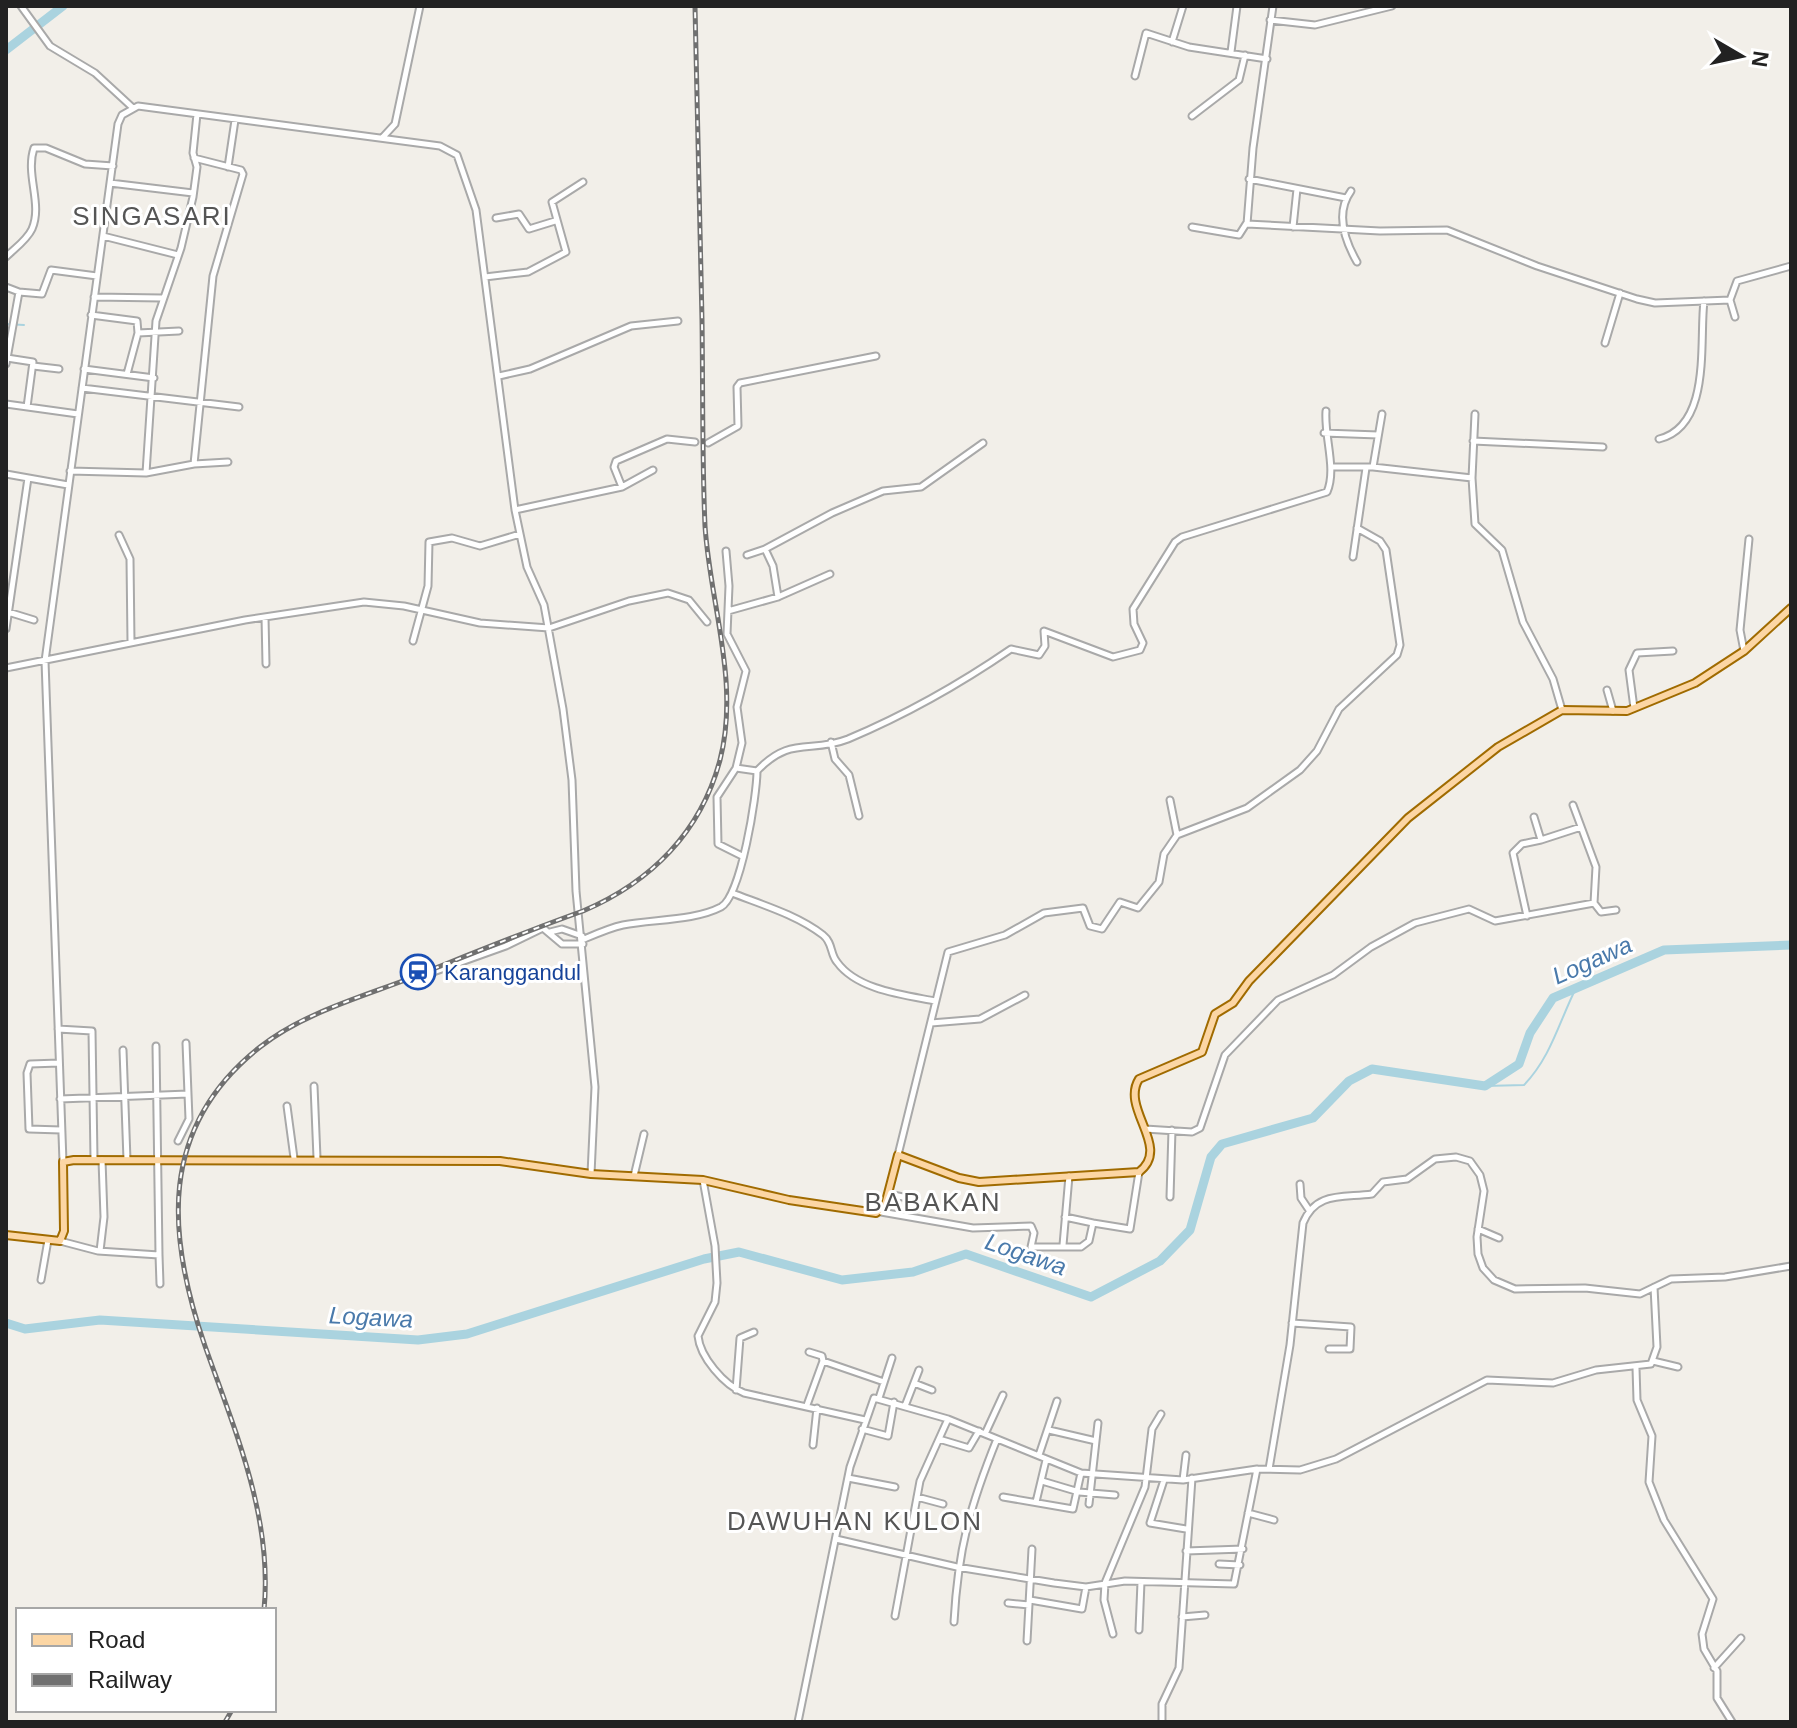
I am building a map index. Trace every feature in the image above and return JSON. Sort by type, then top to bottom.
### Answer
[{"type":"main road","points":[[6,1235],[60,1241],[64,1231],[63,1162],[98,1159],[484,1160],[591,1174],[703,1180],[789,1200],[881,1212],[898,1155],[971,1181],[1139,1172],[1150,1154],[1134,1097],[1139,1079],[1202,1052],[1215,1014],[1233,1003],[1249,981],[1408,818],[1498,747],[1562,710],[1613,712],[1634,709],[1695,683],[1744,651],[1791,608]]},
{"type":"street","points":[[21,6],[43,39],[60,54],[95,73],[133,108],[382,138],[455,151],[472,193],[515,510],[527,567],[542,597],[549,628],[572,780],[576,891],[596,1113],[591,1174]]},
{"type":"street","points":[[382,138],[395,124],[420,6]]},
{"type":"street","points":[[1172,42],[1183,6]]},
{"type":"street","points":[[1231,52],[1236,6]]},
{"type":"street","points":[[1192,227],[1239,235],[1246,224],[1249,179],[1273,6]]},
{"type":"street","points":[[1270,20],[1315,25],[1392,6]]},
{"type":"street","points":[[1135,76],[1144,33],[1172,42],[1267,59]]},
{"type":"street","points":[[1192,116],[1239,80],[1245,55]]},
{"type":"street","points":[[63,1162],[45,661],[120,119],[133,108]]},
{"type":"street","points":[[146,473],[145,442],[154,395],[155,335],[162,298],[178,255],[193,193],[197,167],[194,158],[197,114]]},
{"type":"street","points":[[228,167],[235,120]]},
{"type":"street","points":[[6,257],[30,234],[34,221],[30,162],[34,148],[46,148],[85,164],[113,166]]},
{"type":"street","points":[[194,158],[241,170],[243,174],[213,276],[194,464]]},
{"type":"street","points":[[1249,179],[1346,198]]},
{"type":"street","points":[[485,277],[528,272],[566,252],[555,221],[553,200],[583,182]]},
{"type":"street","points":[[110,183],[193,193]]},
{"type":"street","points":[[1293,227],[1297,189]]},
{"type":"street","points":[[1351,191],[1346,198],[1342,229],[1357,262]]},
{"type":"street","points":[[496,218],[519,214],[529,229],[555,221]]},
{"type":"street","points":[[1246,224],[1447,230],[1537,266],[1655,303],[1730,300]]},
{"type":"street","points":[[103,236],[178,255]]},
{"type":"street","points":[[1735,317],[1730,300],[1737,281],[1791,266]]},
{"type":"street","points":[[6,287],[19,292],[42,294],[51,270],[97,276]]},
{"type":"street","points":[[19,292],[7,361],[32,361],[27,407]]},
{"type":"street","points":[[1605,343],[1620,293]]},
{"type":"street","points":[[94,297],[162,298]]},
{"type":"street","points":[[1659,439],[1682,425],[1698,388],[1704,301]]},
{"type":"street","points":[[91,315],[137,321],[138,333],[130,352],[127,374]]},
{"type":"street","points":[[499,376],[530,369],[631,326],[678,321]]},
{"type":"street","points":[[138,333],[155,335],[179,331]]},
{"type":"street","points":[[708,443],[738,426],[737,386],[740,383],[876,356]]},
{"type":"street","points":[[33,366],[59,369]]},
{"type":"street","points":[[84,369],[154,378]]},
{"type":"street","points":[[82,388],[239,407]]},
{"type":"street","points":[[6,404],[78,414]]},
{"type":"street","points":[[411,980],[541,929],[550,932],[562,944],[622,925],[718,908],[732,893],[756,796],[757,771],[779,751],[843,740],[921,704],[1011,649],[1039,655],[1045,646],[1042,635],[1048,630],[1096,653],[1122,657],[1140,650],[1143,643],[1134,624],[1133,609],[1175,542],[1182,537],[1325,494],[1332,467],[1324,433],[1326,411]]},
{"type":"street","points":[[1353,557],[1382,414]]},
{"type":"street","points":[[1475,414],[1472,478],[1475,524],[1502,550],[1523,622],[1553,679],[1562,710]]},
{"type":"street","points":[[1324,433],[1378,435]]},
{"type":"street","points":[[622,487],[614,467],[616,461],[667,439],[695,442]]},
{"type":"street","points":[[1473,441],[1603,447]]},
{"type":"street","points":[[747,555],[883,491],[921,487],[983,443]]},
{"type":"street","points":[[70,471],[146,473],[194,464],[228,462]]},
{"type":"street","points":[[1332,467],[1369,467],[1472,478]]},
{"type":"street","points":[[515,510],[622,487],[653,470]]},
{"type":"street","points":[[6,474],[68,485]]},
{"type":"street","points":[[6,629],[28,478]]},
{"type":"street","points":[[898,1155],[946,955],[950,951],[1012,932],[1044,913],[1081,908],[1090,926],[1102,929],[1121,902],[1139,907],[1159,882],[1164,854],[1177,835],[1247,808],[1300,770],[1322,743],[1339,709],[1397,655],[1400,645],[1386,550],[1380,541],[1357,528]]},
{"type":"street","points":[[413,641],[429,578],[428,544],[431,540],[452,538],[480,546],[520,534]]},
{"type":"street","points":[[119,535],[130,559],[131,642]]},
{"type":"street","points":[[1744,651],[1740,630],[1749,539]]},
{"type":"street","points":[[765,549],[773,566],[778,597]]},
{"type":"street","points":[[726,551],[728,640],[746,671],[737,707],[742,743],[736,768],[717,797],[718,844],[742,856]]},
{"type":"street","points":[[728,611],[778,597],[830,574]]},
{"type":"street","points":[[6,668],[265,617],[364,602],[422,610],[480,623],[549,628],[629,601],[668,593],[689,600],[707,622]]},
{"type":"street","points":[[8,612],[34,620]]},
{"type":"street","points":[[265,617],[266,664]]},
{"type":"street","points":[[1634,709],[1629,670],[1637,653],[1673,651]]},
{"type":"street","points":[[1607,690],[1613,712]]},
{"type":"street","points":[[831,742],[835,759],[849,775],[859,816]]},
{"type":"street","points":[[736,768],[757,771]]},
{"type":"street","points":[[1170,800],[1177,835]]},
{"type":"street","points":[[1573,805],[1596,867],[1594,903],[1604,913],[1616,910]]},
{"type":"street","points":[[1534,817],[1541,840]]},
{"type":"street","points":[[1527,916],[1513,853],[1522,844],[1581,827]]},
{"type":"street","points":[[732,893],[792,916],[822,935],[830,942],[836,962],[858,978],[901,995],[935,1001]]},
{"type":"street","points":[[1145,1129],[1194,1132],[1202,1126],[1225,1055],[1269,1008],[1286,995],[1333,975],[1371,947],[1425,919],[1469,909],[1490,921],[1594,903]]},
{"type":"street","points":[[550,932],[562,929],[582,940]]},
{"type":"street","points":[[931,1023],[980,1019],[1025,995]]},
{"type":"street","points":[[58,1029],[92,1030],[93,1096],[104,1217],[100,1251]]},
{"type":"street","points":[[178,1141],[189,1119],[186,1043]]},
{"type":"street","points":[[156,1046],[160,1284]]},
{"type":"street","points":[[123,1050],[127,1160]]},
{"type":"street","points":[[59,1063],[30,1064],[27,1087],[29,1129],[61,1129]]},
{"type":"street","points":[[314,1086],[317,1158]]},
{"type":"street","points":[[60,1099],[124,1094],[188,1094]]},
{"type":"street","points":[[287,1106],[294,1158]]},
{"type":"street","points":[[1170,1197],[1172,1130]]},
{"type":"street","points":[[633,1177],[644,1134]]},
{"type":"street","points":[[1269,1469],[1292,1323],[1301,1234],[1309,1210],[1332,1197],[1372,1194],[1383,1182],[1407,1179],[1428,1162],[1456,1157],[1470,1161],[1480,1175],[1484,1191],[1478,1254],[1483,1268],[1504,1286],[1531,1290],[1585,1288],[1634,1294],[1671,1279],[1725,1277],[1791,1266]]},
{"type":"street","points":[[1065,1217],[1130,1229],[1139,1172]]},
{"type":"street","points":[[1063,1245],[1069,1175]]},
{"type":"street","points":[[703,1180],[717,1271],[715,1302],[698,1340],[723,1379],[736,1390],[865,1420]]},
{"type":"street","points":[[1300,1184],[1301,1198],[1309,1210]]},
{"type":"street","points":[[888,1194],[908,1198]]},
{"type":"street","points":[[881,1212],[973,1228],[1031,1226],[1034,1233],[1031,1247],[1081,1247],[1088,1243],[1093,1223]]},
{"type":"street","points":[[1478,1229],[1499,1238]]},
{"type":"street","points":[[41,1280],[48,1240]]},
{"type":"street","points":[[60,1241],[100,1251],[159,1255]]},
{"type":"street","points":[[1653,1361],[1657,1347],[1654,1287]]},
{"type":"street","points":[[1292,1323],[1352,1327],[1350,1349],[1329,1349]]},
{"type":"street","points":[[736,1390],[740,1338],[754,1332]]},
{"type":"street","points":[[807,1405],[823,1361],[822,1356],[809,1352]]},
{"type":"street","points":[[879,1398],[892,1358]]},
{"type":"street","points":[[823,1361],[884,1382]]},
{"type":"street","points":[[798,1722],[848,1478],[872,1401],[879,1398],[948,1419],[1081,1473],[1183,1480],[1257,1469],[1300,1470],[1349,1454],[1487,1380],[1553,1383],[1596,1370],[1636,1368],[1653,1361],[1678,1367]]},
{"type":"street","points":[[1636,1368],[1637,1400],[1652,1436],[1649,1482],[1664,1520],[1713,1599],[1702,1634],[1704,1649],[1714,1668],[1717,1698],[1732,1722]]},
{"type":"street","points":[[905,1406],[919,1370]]},
{"type":"street","points":[[914,1383],[932,1390]]},
{"type":"street","points":[[939,1439],[968,1448],[982,1432],[1003,1395]]},
{"type":"street","points":[[1039,1455],[1057,1401]]},
{"type":"street","points":[[862,1429],[888,1436],[894,1402]]},
{"type":"street","points":[[813,1445],[817,1408]]},
{"type":"street","points":[[1113,1634],[1104,1600],[1105,1583],[1147,1479],[1152,1429],[1161,1414]]},
{"type":"street","points":[[895,1616],[917,1497],[924,1471],[948,1419]]},
{"type":"street","points":[[1089,1504],[1098,1423]]},
{"type":"street","points":[[1049,1430],[1096,1441]]},
{"type":"street","points":[[954,1622],[957,1567],[966,1520],[997,1439]]},
{"type":"street","points":[[1183,1480],[1186,1455]]},
{"type":"street","points":[[1036,1502],[1046,1460]]},
{"type":"street","points":[[836,1539],[957,1567],[1086,1587],[1141,1582],[1234,1584],[1257,1469]]},
{"type":"street","points":[[1003,1497],[1073,1509],[1081,1473]]},
{"type":"street","points":[[848,1478],[895,1487]]},
{"type":"street","points":[[1162,1722],[1162,1704],[1179,1668],[1186,1529],[1192,1478]]},
{"type":"street","points":[[1164,1480],[1150,1523],[1186,1529]]},
{"type":"street","points":[[1042,1481],[1079,1492],[1115,1495]]},
{"type":"street","points":[[917,1497],[943,1504]]},
{"type":"street","points":[[1248,1513],[1274,1520]]},
{"type":"street","points":[[1027,1641],[1032,1549]]},
{"type":"street","points":[[1186,1551],[1243,1549]]},
{"type":"street","points":[[1219,1564],[1240,1565]]},
{"type":"street","points":[[1139,1630],[1141,1582]]},
{"type":"street","points":[[1008,1603],[1030,1602],[1082,1609],[1086,1587]]},
{"type":"street","points":[[1182,1617],[1205,1615]]},
{"type":"street","points":[[1714,1668],[1741,1638]]},
{"type":"waterway","points":[[6,50],[63,6]]},
{"type":"waterway","points":[[6,324],[24,325]]},
{"type":"waterway","name":"Logawa","points":[[6,1323],[25,1329],[100,1320],[418,1340],[467,1334],[704,1259],[739,1252],[842,1280],[913,1272],[966,1254],[1091,1297],[1160,1261],[1190,1230],[1211,1157],[1222,1144],[1313,1118],[1349,1081],[1372,1069],[1485,1086],[1519,1064],[1530,1033],[1553,998],[1664,950],[1791,945]]},
{"type":"waterway","points":[[1485,1086],[1524,1085],[1548,1051],[1576,988]]},
{"type":"railway","points":[[264,1608],[263,1542],[257,1508],[239,1443],[192,1305],[183,1264],[179,1224],[180,1186],[187,1148],[203,1112],[227,1079],[260,1047],[294,1025],[583,911],[630,885],[670,852],[686,832],[700,810],[720,760],[727,702],[705,526],[695,6]]},
{"type":"railway","points":[[225,1722],[231,1712]]},
{"type":"place","name":"Karanggandul","points":[[418,972]]},
{"type":"district","name":"SINGASARI","points":[[152,216]]},
{"type":"district","name":"BABAKAN","points":[[933,1202]]},
{"type":"district","name":"DAWUHAN KULON","points":[[855,1521]]}]
